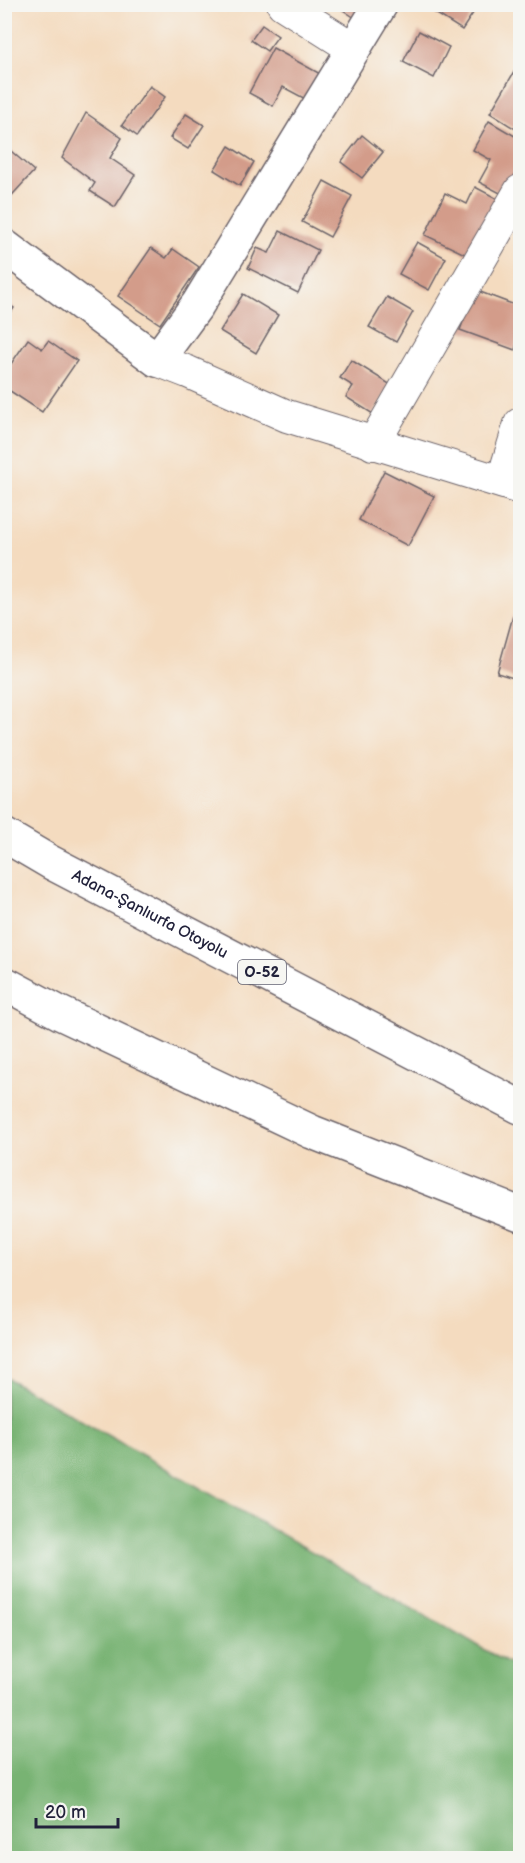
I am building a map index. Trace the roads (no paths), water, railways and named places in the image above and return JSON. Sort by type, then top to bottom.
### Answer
[{"type":"main road","points":[[4,246],[157,360],[198,304],[381,4]]},
{"type":"main road","name":"Adana-Şanlıurfa Otoyolu","points":[[4,835],[60,867],[520,1107]]},
{"type":"main road","points":[[4,983],[60,1013],[312,1132],[520,1214]]},
{"type":"street","points":[[283,4],[354,49]]},
{"type":"street","points":[[373,444],[520,191]]},
{"type":"street","points":[[157,360],[287,416],[511,485],[520,424]]}]
